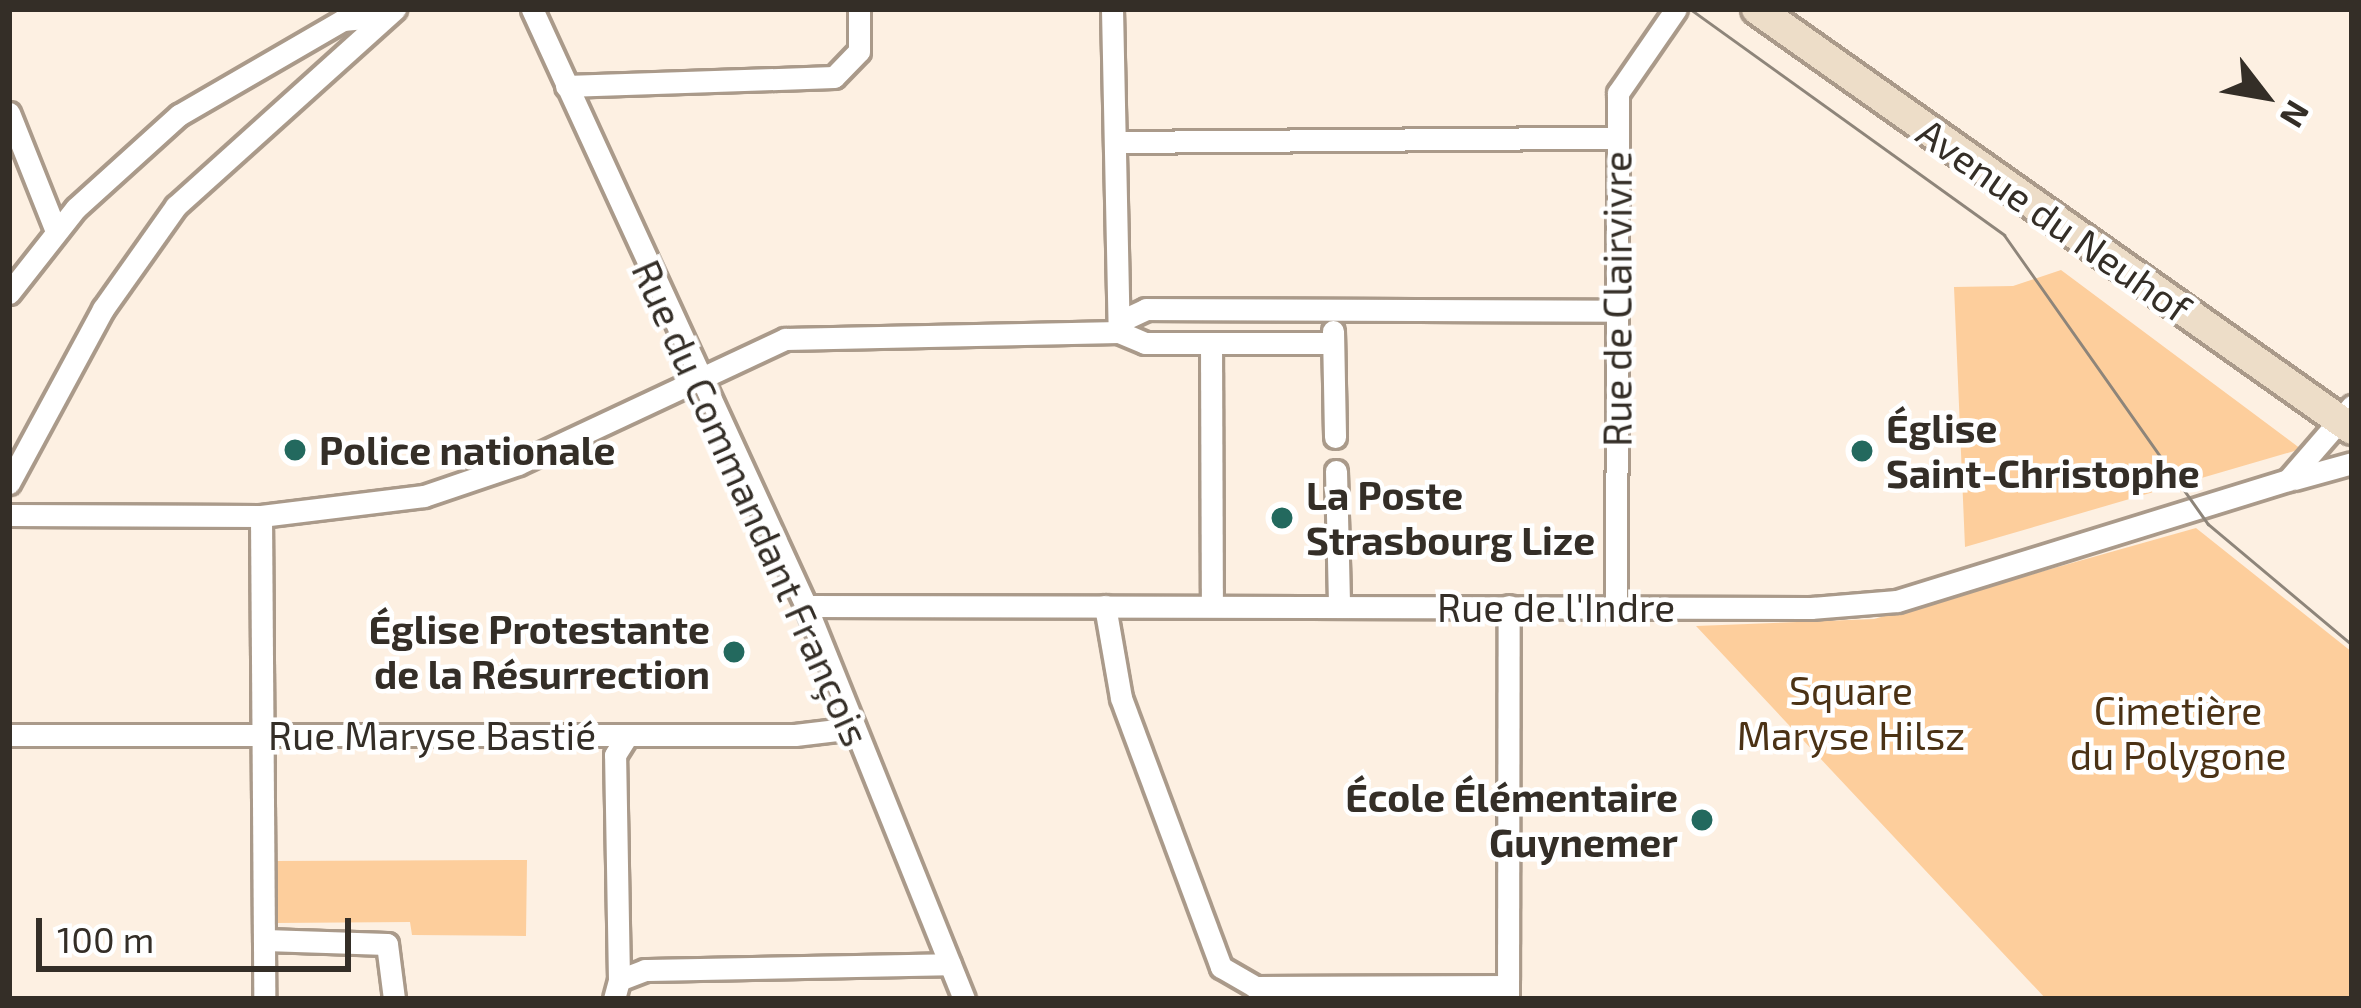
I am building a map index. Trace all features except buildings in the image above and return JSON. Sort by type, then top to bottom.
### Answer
[{"type":"street","name":"Rue du Commandant François","points":[[532,9],[806,606],[964,999]]},
{"type":"street","points":[[566,86],[834,77],[859,51],[859,9]]},
{"type":"street","points":[[1112,9],[1112,131],[1119,142],[1119,332]]},
{"type":"street","name":"Rue de Clairvivre","points":[[1616,608],[1621,81],[1676,9]]},
{"type":"street","name":"Avenue du Neuhof","points":[[1757,9],[2348,419]]},
{"type":"street","points":[[9,293],[56,231],[179,115],[339,14],[390,12]]},
{"type":"street","points":[[9,483],[103,309],[176,206],[390,12]]},
{"type":"street","points":[[9,113],[56,231]]},
{"type":"street","points":[[1119,142],[1617,138]]},
{"type":"street","points":[[1119,332],[1125,319],[1146,309],[1616,310]]},
{"type":"street","points":[[1335,436],[1332,343],[1348,312]]},
{"type":"street","points":[[9,515],[261,516],[442,491],[518,464],[700,375],[795,338],[1119,332],[1134,342],[1332,343]]},
{"type":"street","points":[[1210,344],[1212,606]]},
{"type":"street","points":[[2288,480],[2348,419]]},
{"type":"street","name":"Rue de l'Indre","points":[[806,606],[1616,608],[1898,601],[2352,463]]},
{"type":"street","points":[[1336,471],[1339,606]]},
{"type":"street","points":[[261,516],[264,999]]},
{"type":"street","points":[[1106,606],[1121,698],[1232,999]]},
{"type":"street","points":[[1221,967],[1255,987],[1318,993],[1508,993],[1509,607]]},
{"type":"street","name":"Rue Maryse Bastié","points":[[9,735],[627,736],[854,728]]},
{"type":"street","points":[[616,989],[615,755],[627,736]]},
{"type":"street","points":[[265,940],[387,944],[394,999]]},
{"type":"street","points":[[616,989],[644,970],[950,964]]},
{"type":"green space","points":[[2061,270],[2301,449],[1965,547],[1954,287],[2013,286]]},
{"type":"green space","name":"Cimetière du Polygone","points":[[2196,528],[2352,652],[2352,999],[2046,999],[1696,626],[1874,619]]},
{"type":"green space","points":[[527,860],[526,936],[412,935],[410,922],[275,923],[275,861]]},
{"type":"tram line","points":[[1690,9],[2004,235],[2208,524],[2352,645]]},
{"type":"place","name":"Police nationale","points":[[295,450]]},
{"type":"place","name":"Église Saint-Christophe","points":[[1862,451]]},
{"type":"place","name":"La Poste Strasbourg Lize","points":[[1282,518]]},
{"type":"place","name":"Église Protestante de la Résurrection","points":[[734,652]]},
{"type":"place","name":"École Élémentaire Guynemer","points":[[1702,820]]},
{"type":"park label","name":"Square Maryse Hilsz","points":[[1851,714]]}]
